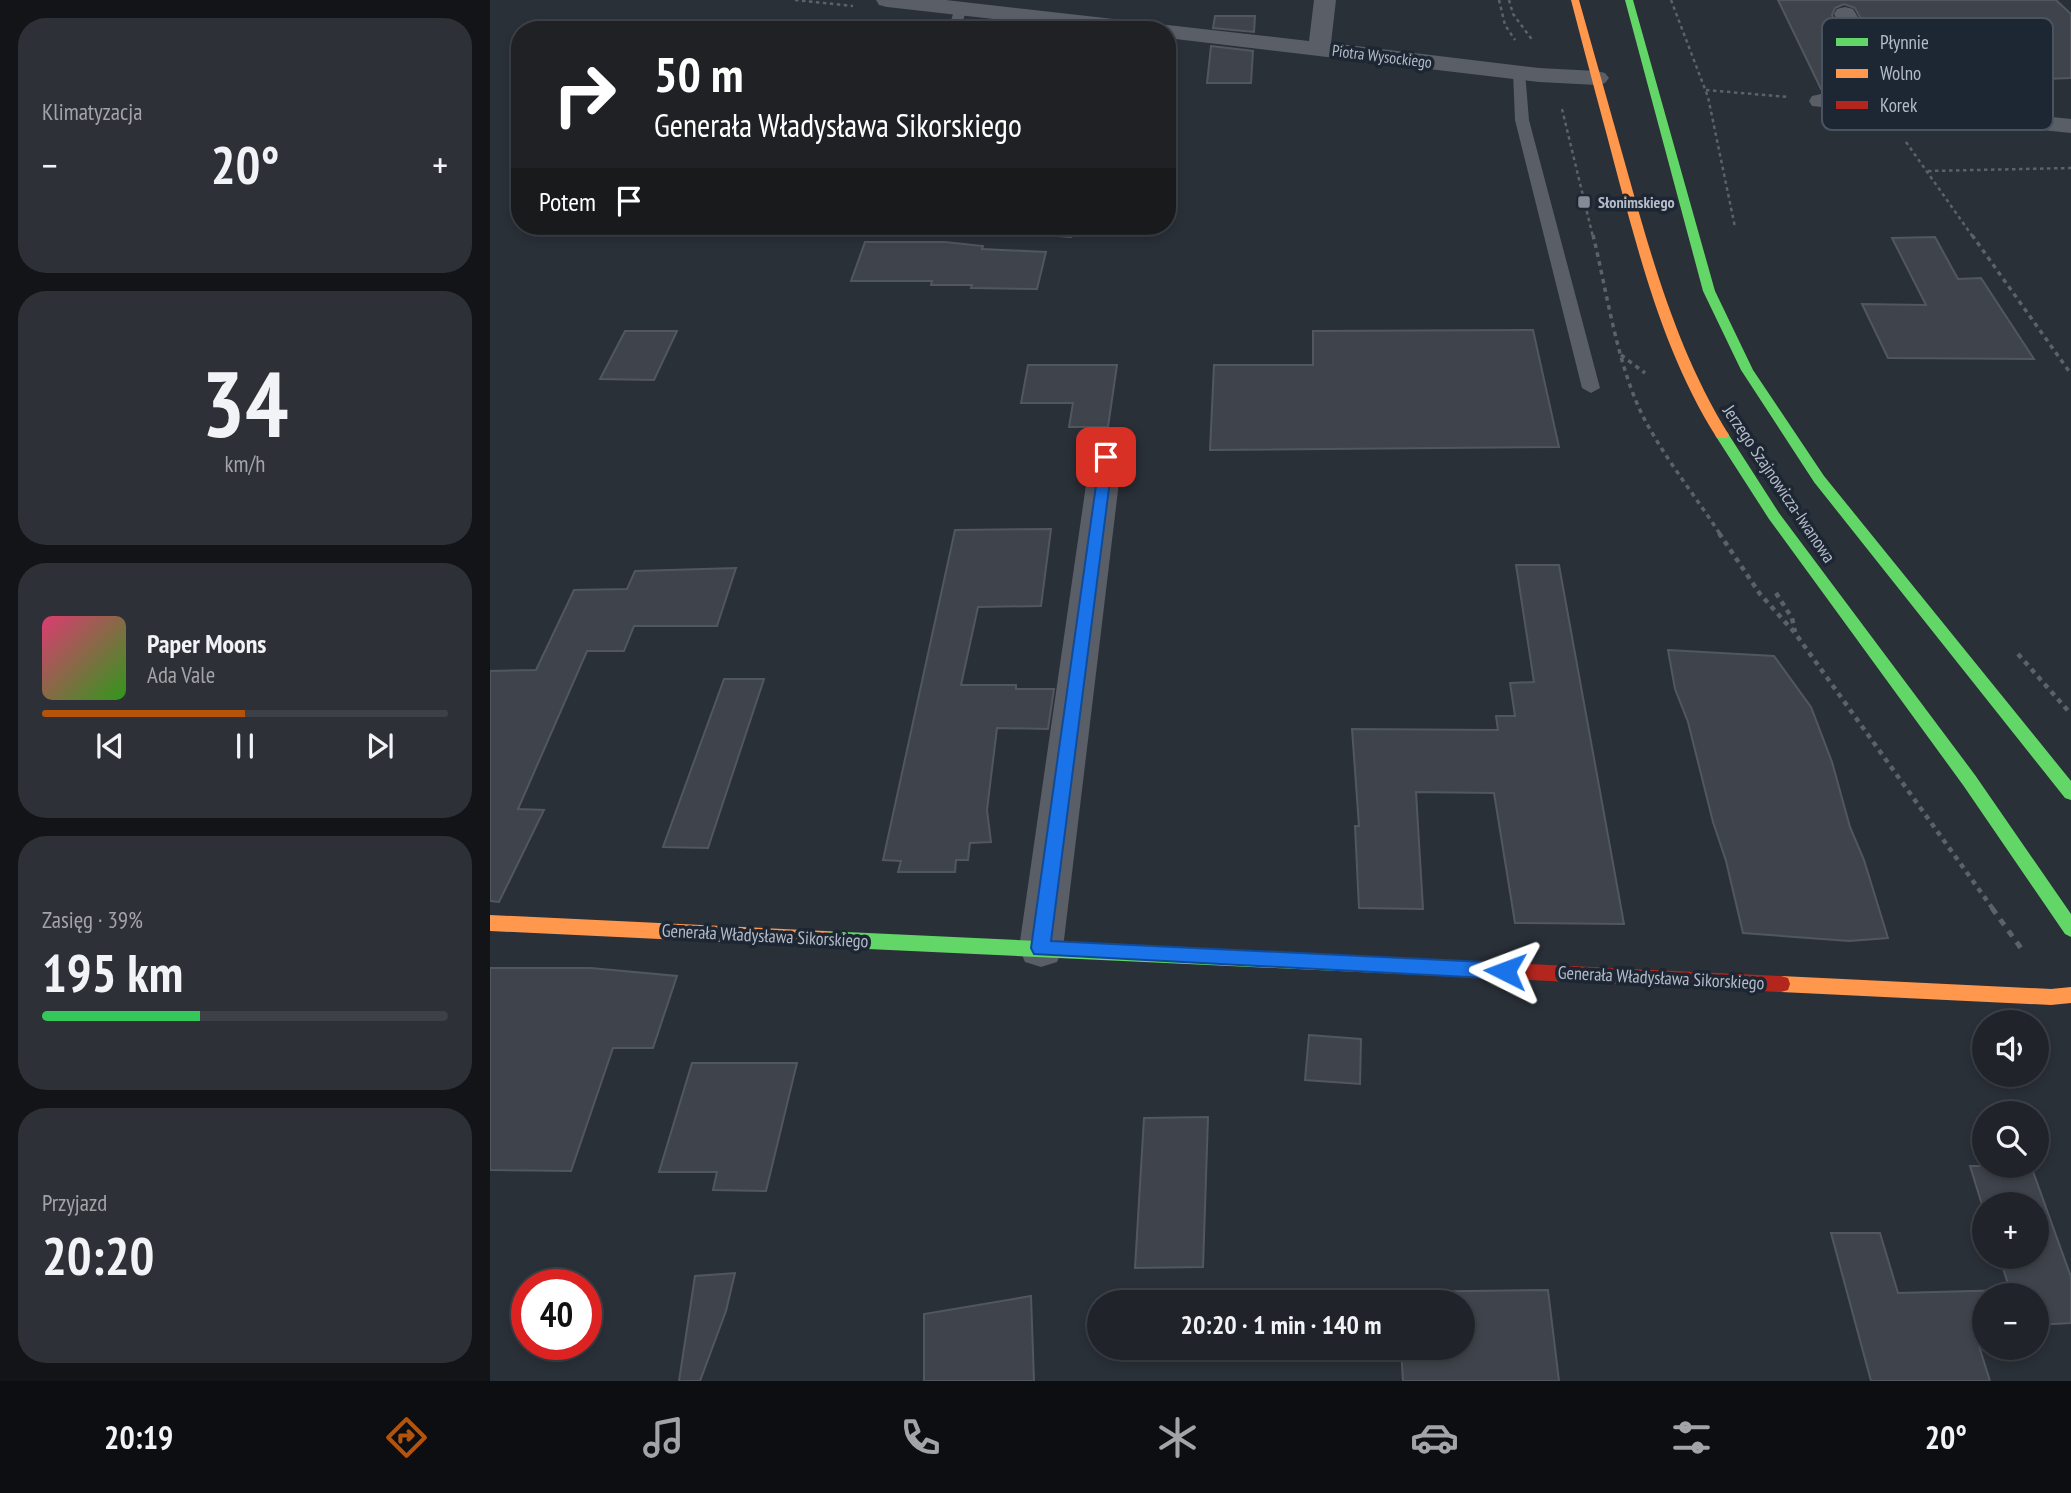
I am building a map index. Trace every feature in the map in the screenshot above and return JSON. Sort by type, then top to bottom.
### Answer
[{"type":"main road","name":"Jerzego Szajnowicza-Iwanowa","points":[[1575,0],[1646,259],[1675,340],[1709,416],[1774,516],[1969,780],[2071,929]]},
{"type":"main road","name":"Jerzego Szajnowicza-Iwanowa","points":[[1629,0],[1709,291],[1727,336],[1745,369],[1768,408],[1837,504],[2071,793]]},
{"type":"main road","name":"Generała Władysława Sikorskiego","points":[[490,923],[2051,997],[2071,995]]},
{"type":"street","points":[[887,0],[961,8],[1030,7],[1106,21]]},
{"type":"street","points":[[1320,49],[1325,0]]},
{"type":"street","points":[[1845,14],[1847,18]]},
{"type":"street","name":"Piotra Wysockiego","points":[[1176,32],[1519,72],[1597,78]]},
{"type":"street","points":[[2053,124],[2071,126]]},
{"type":"street","points":[[1041,948],[1106,457]]},
{"type":"lane","points":[[957,21],[961,8]]},
{"type":"lane","points":[[1519,72],[1522,120],[1591,388]]},
{"type":"path","points":[[1671,0],[1706,90],[1736,235]]},
{"type":"path","points":[[1706,90],[1821,101]]},
{"type":"path","points":[[1902,130],[1927,172],[2071,374]]},
{"type":"path","points":[[1927,172],[2071,168]]},
{"type":"path","points":[[1796,633],[2026,957]]},
{"type":"path","points":[[2017,652],[2071,714]]},
{"type":"building","points":[[1778,0],[2056,0],[2071,14],[2071,78],[2053,79],[2053,18],[1860,18],[1855,8],[1844,4],[1835,8],[1834,18],[1822,18],[1821,89]]},
{"type":"building","points":[[1215,16],[1255,16],[1254,32],[1213,28]]},
{"type":"building","points":[[1211,46],[1253,51],[1251,83],[1207,83]]},
{"type":"building","points":[[1935,237],[1958,279],[1981,278],[2034,359],[1888,358],[1862,304],[1926,305],[1892,238]]},
{"type":"building","points":[[865,242],[945,242],[983,246],[982,249],[1046,252],[1037,289],[931,285],[932,281],[851,281]]},
{"type":"building","points":[[1533,330],[1559,447],[1210,450],[1214,365],[1313,365],[1313,331]]},
{"type":"building","points":[[625,331],[677,331],[654,380],[600,379]]},
{"type":"building","points":[[1028,365],[1117,365],[1108,427],[1069,427],[1073,403],[1021,403]]},
{"type":"building","points":[[1051,529],[1041,606],[978,607],[961,685],[1016,685],[1016,689],[1054,689],[1048,729],[997,728],[987,810],[991,842],[970,843],[968,860],[956,860],[955,872],[898,872],[901,861],[883,860],[955,530]]},
{"type":"building","points":[[1516,565],[1559,565],[1624,924],[1515,923],[1494,793],[1416,792],[1423,909],[1359,908],[1355,826],[1359,826],[1352,729],[1498,730],[1496,716],[1515,716],[1510,683],[1534,682]]},
{"type":"building","points":[[736,568],[717,626],[634,626],[624,651],[587,651],[518,809],[544,810],[499,902],[490,901],[490,671],[536,670],[574,590],[627,589],[635,571]]},
{"type":"building","points":[[1668,650],[1774,656],[1811,707],[1832,762],[1850,827],[1864,860],[1888,938],[1849,941],[1743,933],[1688,722],[1675,689]]},
{"type":"building","points":[[724,679],[764,679],[708,848],[663,847]]},
{"type":"building","points":[[490,968],[591,968],[677,976],[653,1048],[613,1048],[571,1171],[490,1170]]},
{"type":"building","points":[[1309,1035],[1361,1039],[1360,1084],[1305,1080]]},
{"type":"building","points":[[692,1063],[797,1063],[766,1191],[713,1190],[717,1172],[659,1172]]},
{"type":"building","points":[[1208,1117],[1203,1267],[1135,1268],[1144,1118]]},
{"type":"building","points":[[1974,1178],[2035,1178],[2040,1192],[1978,1192]]},
{"type":"building","points":[[2049,1216],[2071,1277],[2071,1323],[2049,1324],[2049,1283],[2008,1283],[2003,1269],[2049,1269]]},
{"type":"building","points":[[1831,1233],[1880,1233],[1898,1293],[1972,1291],[1972,1360],[1983,1360],[1990,1381],[1871,1381]]},
{"type":"building","points":[[735,1273],[726,1311],[700,1381],[679,1381],[695,1276]]},
{"type":"building","points":[[1548,1290],[1559,1381],[1403,1381],[1402,1360],[1475,1360],[1475,1291]]},
{"type":"building","points":[[1031,1296],[1034,1381],[924,1381],[924,1314]]},
{"type":"traffic: fast","points":[[1629,0],[1709,291],[1747,370],[1819,479],[2071,793]]},
{"type":"traffic: fast","points":[[1722,435],[1774,516],[1969,780],[2071,929]]},
{"type":"traffic: fast","points":[[825,939],[1487,970]]},
{"type":"traffic: slow","points":[[1575,0],[1664,314],[1690,377],[1722,435]]},
{"type":"traffic: slow","points":[[490,923],[825,939]]},
{"type":"traffic: slow","points":[[1781,984],[2051,997],[2071,995]]},
{"type":"traffic: jam","points":[[1487,970],[1781,984]]},
{"type":"place","name":"Słonimskiego","points":[[1584,202]]},
{"type":"route","points":[[1106,457],[1041,948],[1505,971]]}]
